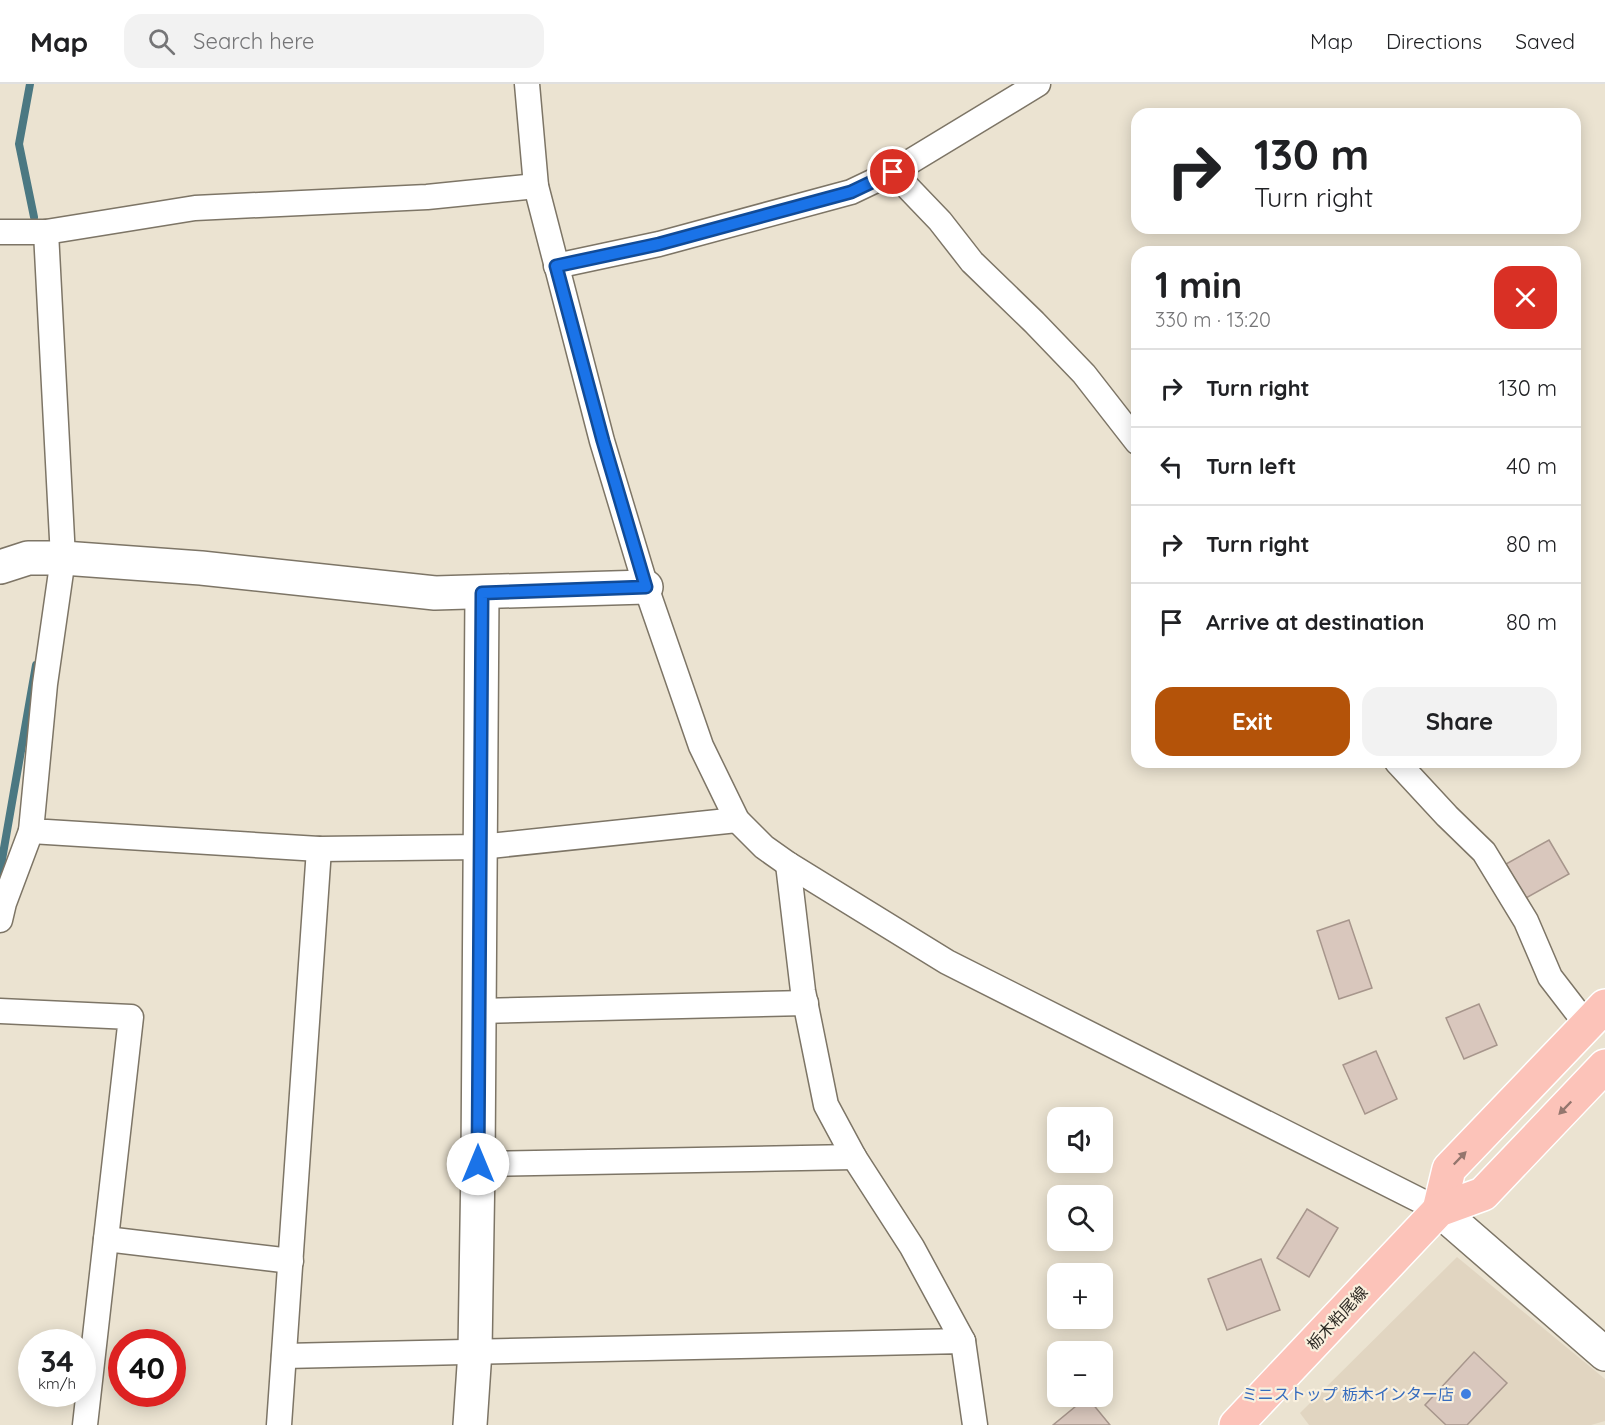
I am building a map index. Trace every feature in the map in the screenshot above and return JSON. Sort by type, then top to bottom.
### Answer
[{"type":"main road","name":"栃木粕尾線","points":[[1439,1210],[1449,1169],[1596,1015]]},
{"type":"main road","name":"栃木粕尾線","points":[[1236,1425],[1439,1210],[1484,1194],[1605,1066]]},
{"type":"street","points":[[527,84],[536,186],[603,441],[646,587],[701,746],[737,820],[764,847],[788,864],[947,962],[1439,1210],[1605,1354]]},
{"type":"street","points":[[556,266],[659,244],[851,192],[893,172],[1038,84]]},
{"type":"street","points":[[893,172],[940,221],[972,262],[1084,374],[1131,434]]},
{"type":"street","points":[[0,232],[46,232],[195,208],[427,197],[536,186]]},
{"type":"street","points":[[0,920],[4,903],[31,831],[45,684],[63,558],[46,232]]},
{"type":"street","points":[[0,567],[28,558],[63,558],[201,568],[435,593],[646,587]]},
{"type":"street","points":[[470,1425],[475,1351],[478,1164],[482,593]]},
{"type":"street","points":[[1402,768],[1484,852],[1526,921],[1550,977],[1596,1015]]},
{"type":"street","points":[[31,831],[319,849],[480,847],[737,820]]},
{"type":"street","points":[[279,1425],[319,849]]},
{"type":"street","points":[[788,864],[806,1003],[826,1106],[854,1157],[912,1247],[963,1341],[975,1425]]},
{"type":"street","points":[[479,1011],[806,1003]]},
{"type":"street","points":[[0,1011],[131,1017],[85,1425]]},
{"type":"street","points":[[478,1164],[854,1157]]},
{"type":"street","points":[[106,1239],[291,1261]]},
{"type":"street","points":[[284,1356],[963,1341]]},
{"type":"shaded area","points":[[1457,1257],[1605,1379],[1605,1421],[1591,1425],[1309,1425],[1300,1413]]},
{"type":"building","points":[[1549,840],[1569,874],[1526,898],[1506,864]]},
{"type":"building","points":[[1349,920],[1372,988],[1339,999],[1317,931]]},
{"type":"building","points":[[1479,1004],[1497,1045],[1464,1059],[1446,1018]]},
{"type":"building","points":[[1376,1051],[1397,1099],[1365,1114],[1343,1065]]},
{"type":"building","points":[[1307,1209],[1338,1228],[1309,1277],[1277,1258]]},
{"type":"building","points":[[1261,1259],[1280,1310],[1227,1330],[1208,1279]]},
{"type":"building","name":"ミニストップ 栃木インター店","points":[[1474,1352],[1507,1383],[1467,1425],[1446,1425],[1425,1405]]},
{"type":"building","points":[[1075,1407],[1095,1407],[1110,1425],[1053,1425]]},
{"type":"waterway","points":[[30,84],[19,144],[34,217]]},
{"type":"waterway","points":[[0,871],[36,665]]},
{"type":"place","name":"ミニストップ 栃木インター店","points":[[1466,1394]]},
{"type":"route","points":[[478,1164],[482,593],[646,587],[603,441],[556,266],[659,244],[851,192],[893,172]]}]
